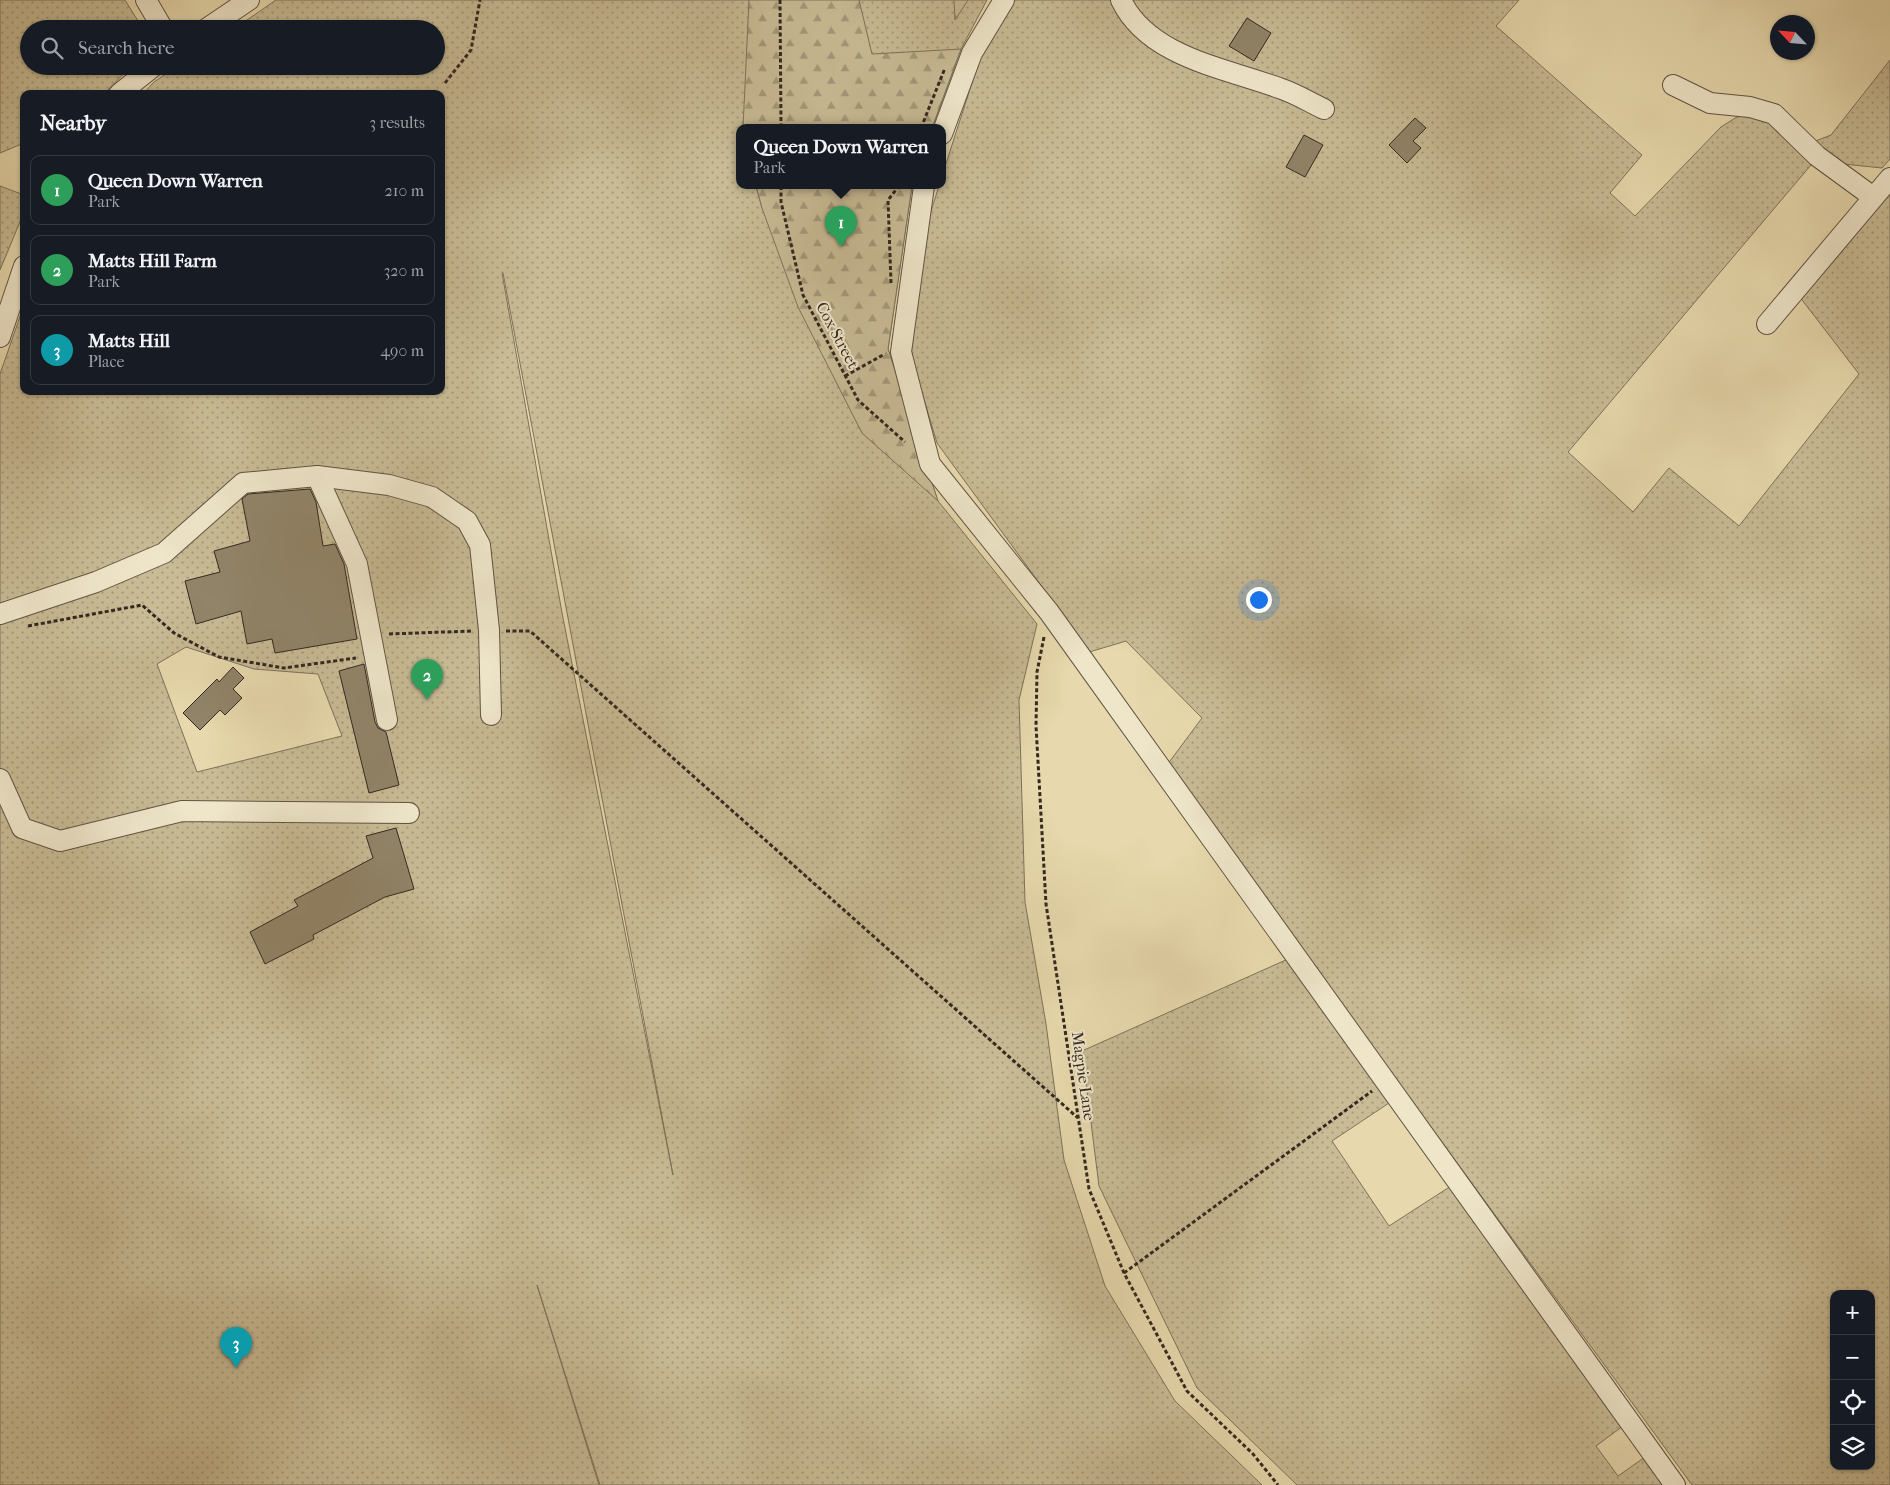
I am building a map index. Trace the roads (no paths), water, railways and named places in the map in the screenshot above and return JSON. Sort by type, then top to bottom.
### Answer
[{"type":"street","points":[[146,0],[158,20]]},
{"type":"street","points":[[219,20],[249,0]]},
{"type":"street","points":[[946,124],[972,53],[1004,0]]},
{"type":"street","points":[[1121,0],[1138,26],[1166,47],[1187,57],[1281,88],[1324,108]]},
{"type":"street","points":[[124,90],[143,75]]},
{"type":"street","points":[[1673,85],[1710,103],[1750,106],[1774,114],[1817,156],[1874,197]]},
{"type":"street","points":[[1767,324],[1890,178]]},
{"type":"street","points":[[924,189],[901,352],[930,464],[1050,612],[1675,1485]]},
{"type":"street","points":[[0,337],[20,278]]},
{"type":"street","points":[[317,476],[357,564],[387,720]]},
{"type":"street","points":[[0,614],[96,582],[164,553],[243,482],[317,476],[389,485],[432,497],[467,521],[480,545],[489,630],[491,715]]},
{"type":"street","points":[[0,779],[22,828],[60,841],[182,812],[410,813]]},
{"type":"place","name":"Queen Down Warren","points":[[841,247]]},
{"type":"place","name":"Matts Hill Farm","points":[[427,700]]},
{"type":"place","name":"Matts Hill","points":[[236,1368]]}]
